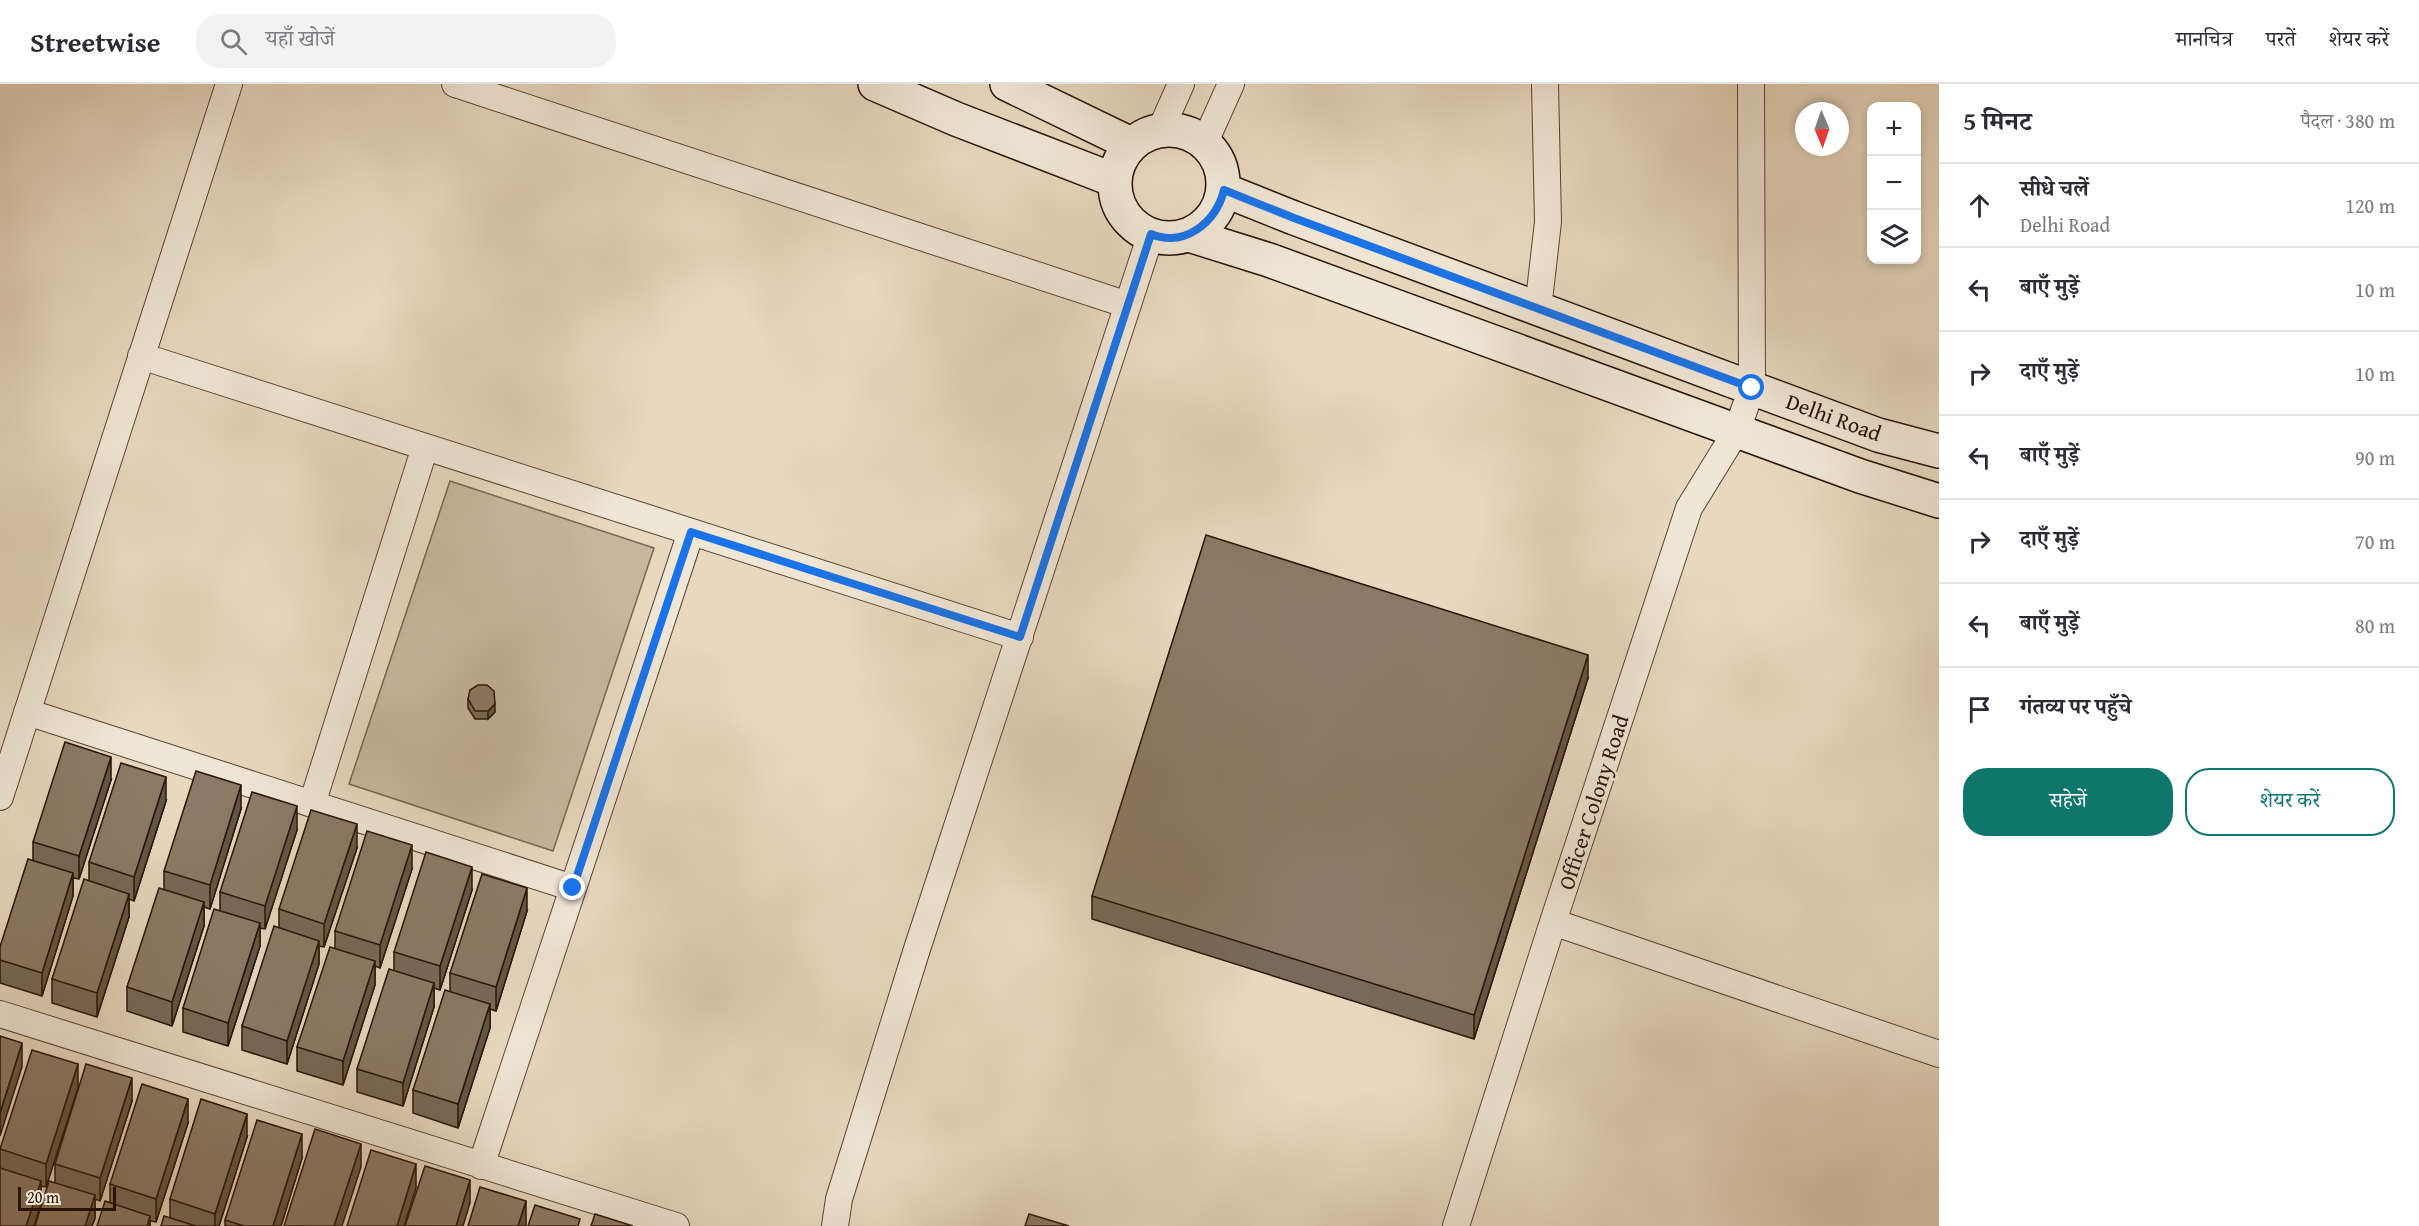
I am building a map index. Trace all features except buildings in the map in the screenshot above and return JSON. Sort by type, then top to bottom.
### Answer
[{"type":"main road","points":[[875,84],[956,119],[1114,180]]},
{"type":"main road","points":[[1007,84],[1131,144]]},
{"type":"main road","points":[[1161,129],[1180,130],[1205,142],[1221,165],[1224,190],[1211,219],[1199,230],[1189,235],[1160,238],[1136,227],[1124,215],[1114,192],[1114,180],[1118,163],[1131,144],[1161,129]]},
{"type":"main road","name":"Delhi Road","points":[[1224,190],[1878,435],[1939,451]]},
{"type":"main road","name":"Delhi Road","points":[[1189,235],[1269,260],[1860,476],[1939,501]]},
{"type":"street","points":[[0,797],[229,84]]},
{"type":"street","points":[[455,84],[1128,305]]},
{"type":"street","points":[[1161,129],[1181,84]]},
{"type":"street","points":[[1205,142],[1231,84]]},
{"type":"street","points":[[1538,309],[1548,222],[1545,84]]},
{"type":"street","name":"Officer Colony Road","points":[[1456,1226],[1689,508],[1737,430],[1752,388],[1751,84]]},
{"type":"street","points":[[835,1226],[839,1199],[914,960],[1151,234]]},
{"type":"street","points":[[141,356],[1020,637]]},
{"type":"street","points":[[312,804],[425,447]]},
{"type":"street","points":[[481,1166],[691,532]]},
{"type":"street","points":[[27,712],[573,888]]},
{"type":"street","points":[[1553,922],[1939,1054]]},
{"type":"street","points":[[0,1014],[676,1226]]},
{"type":"shaded area","points":[[450,481],[654,548],[553,851],[349,784]]},
{"type":"route","points":[[573,888],[691,532],[1020,637],[1151,234],[1160,238],[1180,237],[1199,230],[1211,219],[1224,190],[1752,388]]}]
